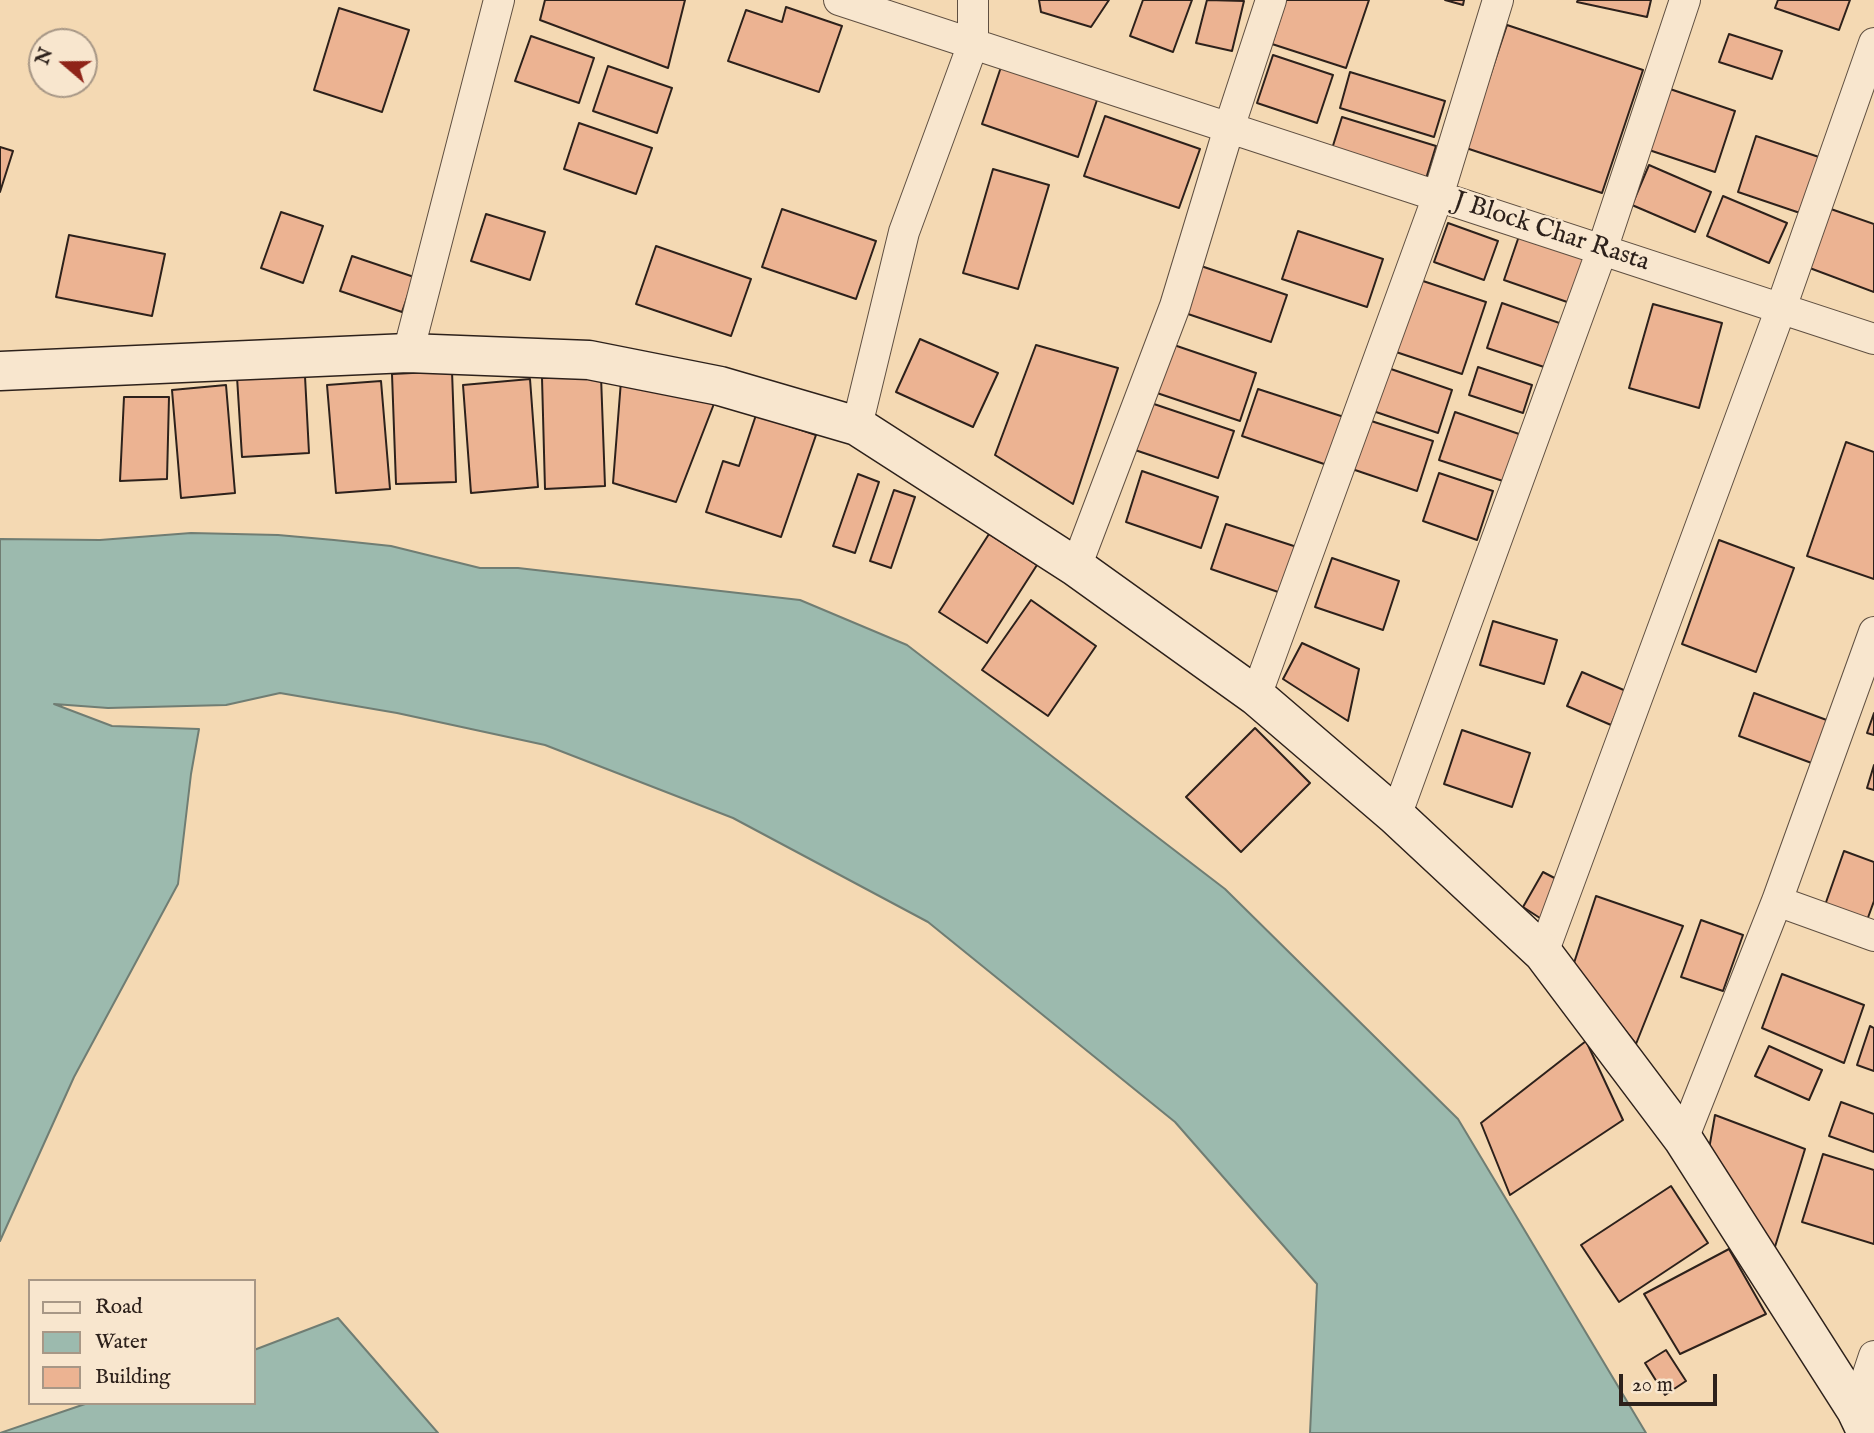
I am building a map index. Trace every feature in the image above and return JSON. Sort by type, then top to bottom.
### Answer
[{"type":"street","points":[[408,353],[499,0]]},
{"type":"street","name":"J Block Char Rasta","points":[[839,0],[1874,339]]},
{"type":"street","points":[[857,426],[904,232],[973,44],[973,0]]},
{"type":"street","points":[[1076,567],[1175,306],[1271,0]]},
{"type":"street","points":[[1256,696],[1438,196],[1498,0]]},
{"type":"street","points":[[1396,816],[1602,250],[1685,0]]},
{"type":"street","points":[[1543,953],[1781,308],[1874,43]]},
{"type":"street","points":[[0,371],[408,353],[589,359],[720,386],[857,426],[1076,567],[1256,696],[1396,816],[1543,953],[1684,1139],[1866,1419]]},
{"type":"street","points":[[1684,1139],[1777,901],[1874,632]]},
{"type":"street","points":[[1777,901],[1874,936]]},
{"type":"street","points":[[1866,1419],[1874,1356]]},
{"type":"water","points":[[191,533],[278,535],[391,546],[480,568],[518,568],[800,600],[907,645],[1225,889],[1458,1119],[1646,1433],[1310,1433],[1317,1284],[1175,1122],[928,922],[733,818],[545,745],[397,713],[280,693],[226,705],[108,708],[54,704],[112,726],[199,729],[178,884],[74,1077],[0,1241],[0,539],[100,540]]},
{"type":"water","points":[[338,1318],[438,1433],[0,1433],[82,1405],[256,1405],[256,1349]]},
{"type":"building","points":[[545,0],[685,0],[668,68],[540,20]]},
{"type":"building","points":[[1039,0],[1109,0],[1091,27],[1041,12]]},
{"type":"building","points":[[1143,0],[1192,0],[1173,52],[1130,36]]},
{"type":"building","points":[[1207,0],[1244,1],[1232,51],[1196,43]]},
{"type":"building","points":[[1286,0],[1369,0],[1346,68],[1272,44]]},
{"type":"building","points":[[1445,0],[1464,0],[1463,5]]},
{"type":"building","points":[[1651,0],[1647,17],[1577,2]]},
{"type":"building","points":[[1778,0],[1850,0],[1839,30],[1775,8]]},
{"type":"building","points":[[786,7],[842,26],[819,92],[728,61],[746,10],[782,22]]},
{"type":"building","points":[[339,8],[409,30],[382,112],[314,90]]},
{"type":"building","points":[[1507,25],[1643,70],[1602,193],[1466,148]]},
{"type":"building","points":[[1729,34],[1782,51],[1772,79],[1719,62]]},
{"type":"building","points":[[531,36],[594,58],[579,103],[515,81]]},
{"type":"building","points":[[1273,55],[1333,75],[1317,123],[1257,103]]},
{"type":"building","points":[[1002,64],[1098,97],[1078,157],[982,124]]},
{"type":"building","points":[[608,66],[672,88],[657,133],[593,111]]},
{"type":"building","points":[[1350,72],[1445,101],[1434,137],[1340,108]]},
{"type":"building","points":[[1670,89],[1735,111],[1715,172],[1649,150]]},
{"type":"building","points":[[1105,116],[1200,149],[1179,208],[1084,176]]},
{"type":"building","points":[[1342,117],[1436,146],[1425,182],[1331,152]]},
{"type":"building","points":[[579,123],[652,148],[636,194],[564,169]]},
{"type":"building","points":[[1756,136],[1819,157],[1800,213],[1738,192]]},
{"type":"building","points":[[0,147],[13,151],[0,192]]},
{"type":"building","points":[[1649,165],[1711,192],[1695,232],[1632,205]]},
{"type":"building","points":[[993,169],[1049,185],[1018,289],[963,273]]},
{"type":"building","points":[[1723,196],[1787,223],[1769,263],[1707,236]]},
{"type":"building","points":[[1828,208],[1874,224],[1874,292],[1807,267]]},
{"type":"building","points":[[782,209],[876,241],[856,299],[762,267]]},
{"type":"building","points":[[281,212],[323,226],[303,283],[261,268]]},
{"type":"building","points":[[486,214],[545,232],[530,280],[471,261]]},
{"type":"building","points":[[1448,223],[1498,241],[1484,280],[1434,262]]},
{"type":"building","points":[[1298,231],[1383,259],[1367,307],[1282,279]]},
{"type":"building","points":[[69,235],[165,254],[152,316],[56,297]]},
{"type":"building","points":[[1519,236],[1585,258],[1570,303],[1504,280]]},
{"type":"building","points":[[656,246],[751,279],[731,336],[636,304]]},
{"type":"building","points":[[352,256],[414,277],[402,312],[340,291]]},
{"type":"building","points":[[1201,266],[1287,295],[1271,342],[1185,313]]},
{"type":"building","points":[[1417,279],[1486,302],[1462,374],[1393,351]]},
{"type":"building","points":[[1502,303],[1568,326],[1553,370],[1487,348]]},
{"type":"building","points":[[1653,304],[1722,323],[1699,408],[1629,388]]},
{"type":"building","points":[[920,339],[998,373],[973,427],[896,392]]},
{"type":"building","points":[[1171,344],[1256,373],[1240,421],[1154,392]]},
{"type":"building","points":[[1036,345],[1118,368],[1073,504],[995,455]]},
{"type":"building","points":[[304,357],[309,453],[242,457],[236,361]]},
{"type":"building","points":[[1478,367],[1532,385],[1523,413],[1469,395]]},
{"type":"building","points":[[622,368],[717,396],[676,502],[613,483]]},
{"type":"building","points":[[1388,368],[1452,390],[1438,433],[1373,411]]},
{"type":"building","points":[[452,371],[456,482],[396,484],[392,374]]},
{"type":"building","points":[[601,376],[605,486],[545,489],[542,378]]},
{"type":"building","points":[[530,379],[538,487],[471,493],[463,385]]},
{"type":"building","points":[[381,381],[390,489],[336,493],[327,385]]},
{"type":"building","points":[[226,385],[235,493],[181,498],[172,390]]},
{"type":"building","points":[[1258,389],[1344,417],[1327,465],[1242,436]]},
{"type":"building","points":[[124,397],[169,397],[167,479],[120,481]]},
{"type":"building","points":[[1148,402],[1234,431],[1218,478],[1132,449]]},
{"type":"building","points":[[1455,412],[1522,435],[1506,482],[1439,460]]},
{"type":"building","points":[[756,415],[816,435],[781,537],[706,512],[723,461],[739,466]]},
{"type":"building","points":[[1365,419],[1433,441],[1417,491],[1349,468]]},
{"type":"building","points":[[1846,442],[1874,452],[1874,579],[1807,556]]},
{"type":"building","points":[[1142,471],[1218,497],[1201,548],[1126,522]]},
{"type":"building","points":[[1439,473],[1493,491],[1477,540],[1423,521]]},
{"type":"building","points":[[858,474],[879,482],[855,553],[833,546]]},
{"type":"building","points":[[894,490],[915,497],[891,568],[870,561]]},
{"type":"building","points":[[1226,524],[1300,548],[1284,594],[1211,569]]},
{"type":"building","points":[[989,534],[1037,565],[987,643],[939,612]]},
{"type":"building","points":[[1719,540],[1794,568],[1756,672],[1682,644]]},
{"type":"building","points":[[1332,558],[1399,581],[1383,630],[1315,607]]},
{"type":"building","points":[[1031,600],[1096,646],[1048,716],[982,670]]},
{"type":"building","points":[[1493,621],[1557,640],[1544,684],[1480,665]]},
{"type":"building","points":[[1302,643],[1359,669],[1348,721],[1283,679]]},
{"type":"building","points":[[1582,672],[1626,691],[1611,725],[1567,706]]},
{"type":"building","points":[[1754,693],[1840,725],[1825,768],[1739,736]]},
{"type":"building","points":[[1874,713],[1874,735],[1867,733]]},
{"type":"building","points":[[1255,728],[1310,783],[1241,852],[1186,797]]},
{"type":"building","points":[[1462,730],[1530,753],[1512,807],[1444,784]]},
{"type":"building","points":[[1874,765],[1874,790],[1867,788]]},
{"type":"building","points":[[1844,851],[1874,862],[1874,901],[1866,923],[1824,908]]},
{"type":"building","points":[[1543,872],[1564,883],[1546,922],[1523,907]]},
{"type":"building","points":[[1596,896],[1683,926],[1636,1044],[1573,966]]},
{"type":"building","points":[[1701,920],[1743,935],[1723,991],[1681,977]]},
{"type":"building","points":[[1782,974],[1864,1005],[1844,1063],[1762,1028]]},
{"type":"building","points":[[1870,1026],[1874,1028],[1874,1071],[1857,1065]]},
{"type":"building","points":[[1586,1041],[1623,1120],[1510,1195],[1481,1123]]},
{"type":"building","points":[[1769,1046],[1822,1070],[1809,1100],[1755,1076]]},
{"type":"building","points":[[1841,1102],[1874,1114],[1874,1152],[1829,1136]]},
{"type":"building","points":[[1715,1115],[1805,1149],[1770,1263],[1709,1149]]},
{"type":"building","points":[[1823,1154],[1874,1170],[1874,1244],[1802,1222]]},
{"type":"building","points":[[1671,1186],[1708,1243],[1619,1302],[1581,1245]]},
{"type":"building","points":[[1729,1249],[1766,1314],[1680,1354],[1644,1294]]},
{"type":"building","points":[[1666,1350],[1686,1381],[1665,1395],[1645,1363]]}]
